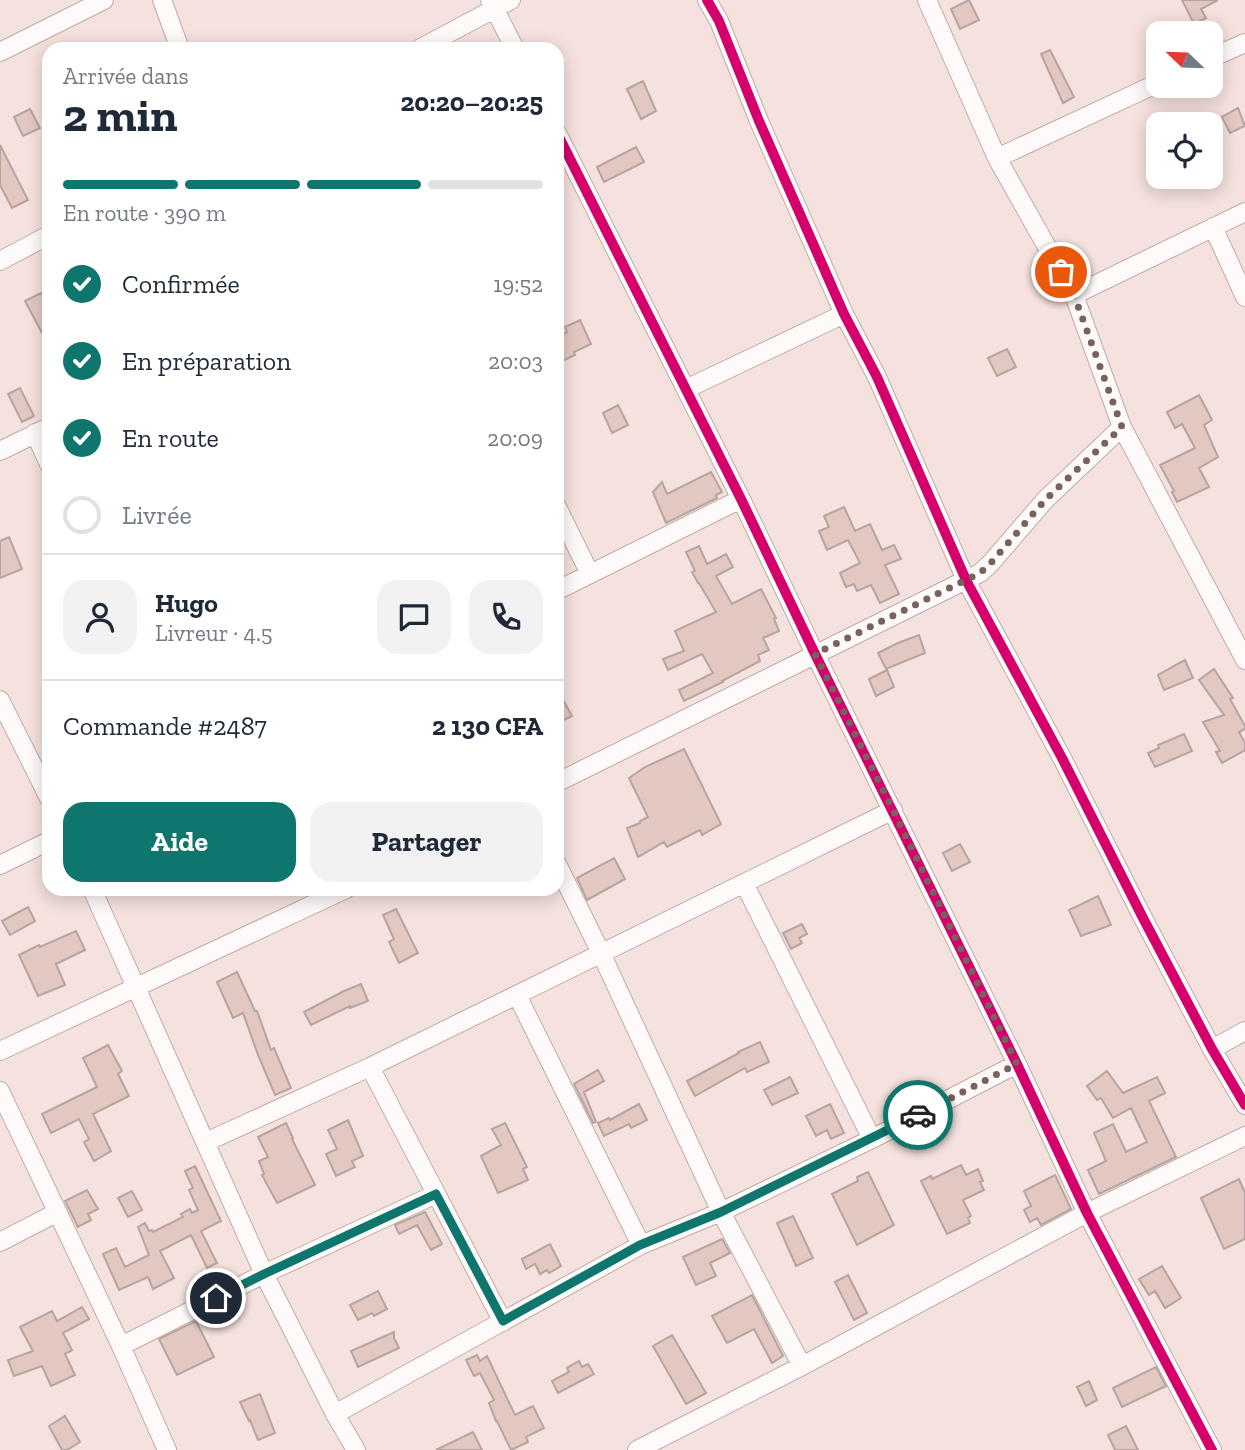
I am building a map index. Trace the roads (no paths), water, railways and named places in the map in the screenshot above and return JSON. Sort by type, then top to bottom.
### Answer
[{"type":"street","points":[[0,52],[104,0]]},
{"type":"street","points":[[162,0],[177,42]]},
{"type":"street","points":[[431,42],[493,5],[511,0]]},
{"type":"street","points":[[707,0],[719,21],[759,121],[844,314],[877,377],[965,580],[1062,758],[1212,1049],[1245,1105]]},
{"type":"street","points":[[927,0],[997,158],[1074,295],[1122,427],[1245,660]]},
{"type":"street","points":[[493,5],[512,42]]},
{"type":"street","points":[[1223,53],[1245,43]]},
{"type":"street","points":[[997,158],[1146,89]]},
{"type":"street","points":[[564,146],[741,499],[1087,1213],[1212,1450]]},
{"type":"street","points":[[564,169],[574,164]]},
{"type":"street","points":[[1074,295],[1245,212]]},
{"type":"street","points":[[1213,227],[1245,297]]},
{"type":"street","points":[[0,261],[42,239]]},
{"type":"street","points":[[686,389],[844,314]]},
{"type":"street","points":[[564,779],[980,573],[1045,500],[1122,427]]},
{"type":"street","points":[[0,451],[42,430]]},
{"type":"street","points":[[564,587],[741,499]]},
{"type":"street","points":[[564,521],[590,574]]},
{"type":"street","points":[[0,700],[42,784]]},
{"type":"street","points":[[206,1142],[370,1067],[893,810]]},
{"type":"street","points":[[0,865],[42,844]]},
{"type":"street","points":[[564,878],[721,1212],[802,1366]]},
{"type":"street","points":[[744,883],[872,1139]]},
{"type":"street","points":[[95,896],[264,1274],[356,1450]]},
{"type":"street","points":[[0,1051],[331,896]]},
{"type":"street","points":[[517,995],[640,1245]]},
{"type":"street","points":[[1212,1049],[1245,1031]]},
{"type":"street","points":[[335,1414],[640,1245],[721,1212],[872,1139],[1017,1064]]},
{"type":"street","points":[[370,1067],[503,1321]]},
{"type":"street","points":[[0,1091],[121,1346],[167,1450]]},
{"type":"street","points":[[637,1450],[802,1366],[1087,1213],[1245,1136]]},
{"type":"street","points":[[121,1346],[264,1274],[436,1194]]},
{"type":"street","points":[[0,1242],[56,1213]]}]
